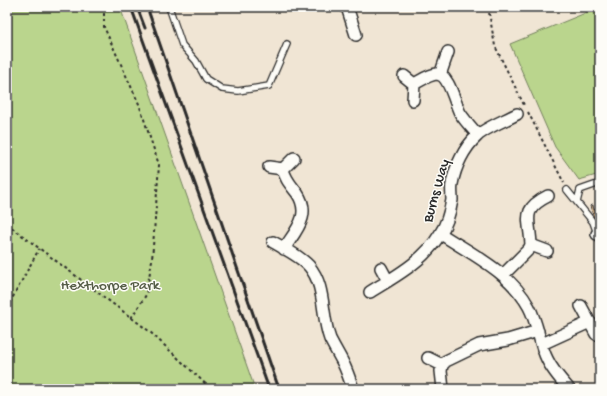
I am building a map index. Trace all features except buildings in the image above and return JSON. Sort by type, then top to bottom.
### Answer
[{"type":"street","points":[[347,7],[356,35]]},
{"type":"street","points":[[440,75],[448,52]]},
{"type":"street","points":[[414,84],[436,74],[445,78],[449,84],[456,106],[478,135]]},
{"type":"street","points":[[404,76],[414,84]]},
{"type":"street","points":[[413,100],[414,84]]},
{"type":"street","name":"Burns Way","points":[[370,292],[402,273],[424,254],[440,234],[449,216],[452,185],[462,156],[478,135],[517,114]]},
{"type":"street","points":[[283,169],[294,158]]},
{"type":"street","points":[[268,167],[283,169]]},
{"type":"street","points":[[283,169],[288,182],[297,194],[304,208],[299,224],[284,249]]},
{"type":"street","points":[[503,275],[529,249],[531,245],[529,211],[536,202],[548,196]]},
{"type":"street","points":[[440,234],[498,270],[525,301],[533,316],[547,360],[568,389]]},
{"type":"street","points":[[273,242],[302,260],[308,265],[315,275],[320,286],[324,314],[331,340],[344,365],[353,389]]},
{"type":"street","points":[[531,245],[547,251]]},
{"type":"street","points":[[382,268],[388,281]]},
{"type":"street","points":[[581,306],[596,334]]},
{"type":"street","points":[[542,344],[590,322]]},
{"type":"street","points":[[443,389],[441,381],[442,365],[446,361],[479,344],[508,340],[538,331]]},
{"type":"street","points":[[428,358],[442,365]]},
{"type":"lane","points":[[169,7],[182,45],[196,61],[206,79],[222,89],[238,91],[269,86],[287,44]]},
{"type":"lane","points":[[577,202],[580,190],[600,183]]},
{"type":"lane","points":[[567,190],[593,222],[599,236]]},
{"type":"path","points":[[104,7],[104,27],[139,104],[159,165],[152,260],[146,295],[131,318]]},
{"type":"path","points":[[488,7],[495,46],[567,190]]},
{"type":"path","points":[[7,224],[149,331],[211,389]]},
{"type":"path","points":[[7,308],[39,248]]},
{"type":"green space","name":"Hexthorpe Park","points":[[7,7],[120,7],[255,389],[7,389]]},
{"type":"green space","points":[[600,7],[600,174],[579,180],[555,147],[510,44]]},
{"type":"railway","points":[[131,7],[269,389]]},
{"type":"railway","points":[[137,7],[145,28]]},
{"type":"railway","points":[[147,7],[279,389]]}]
